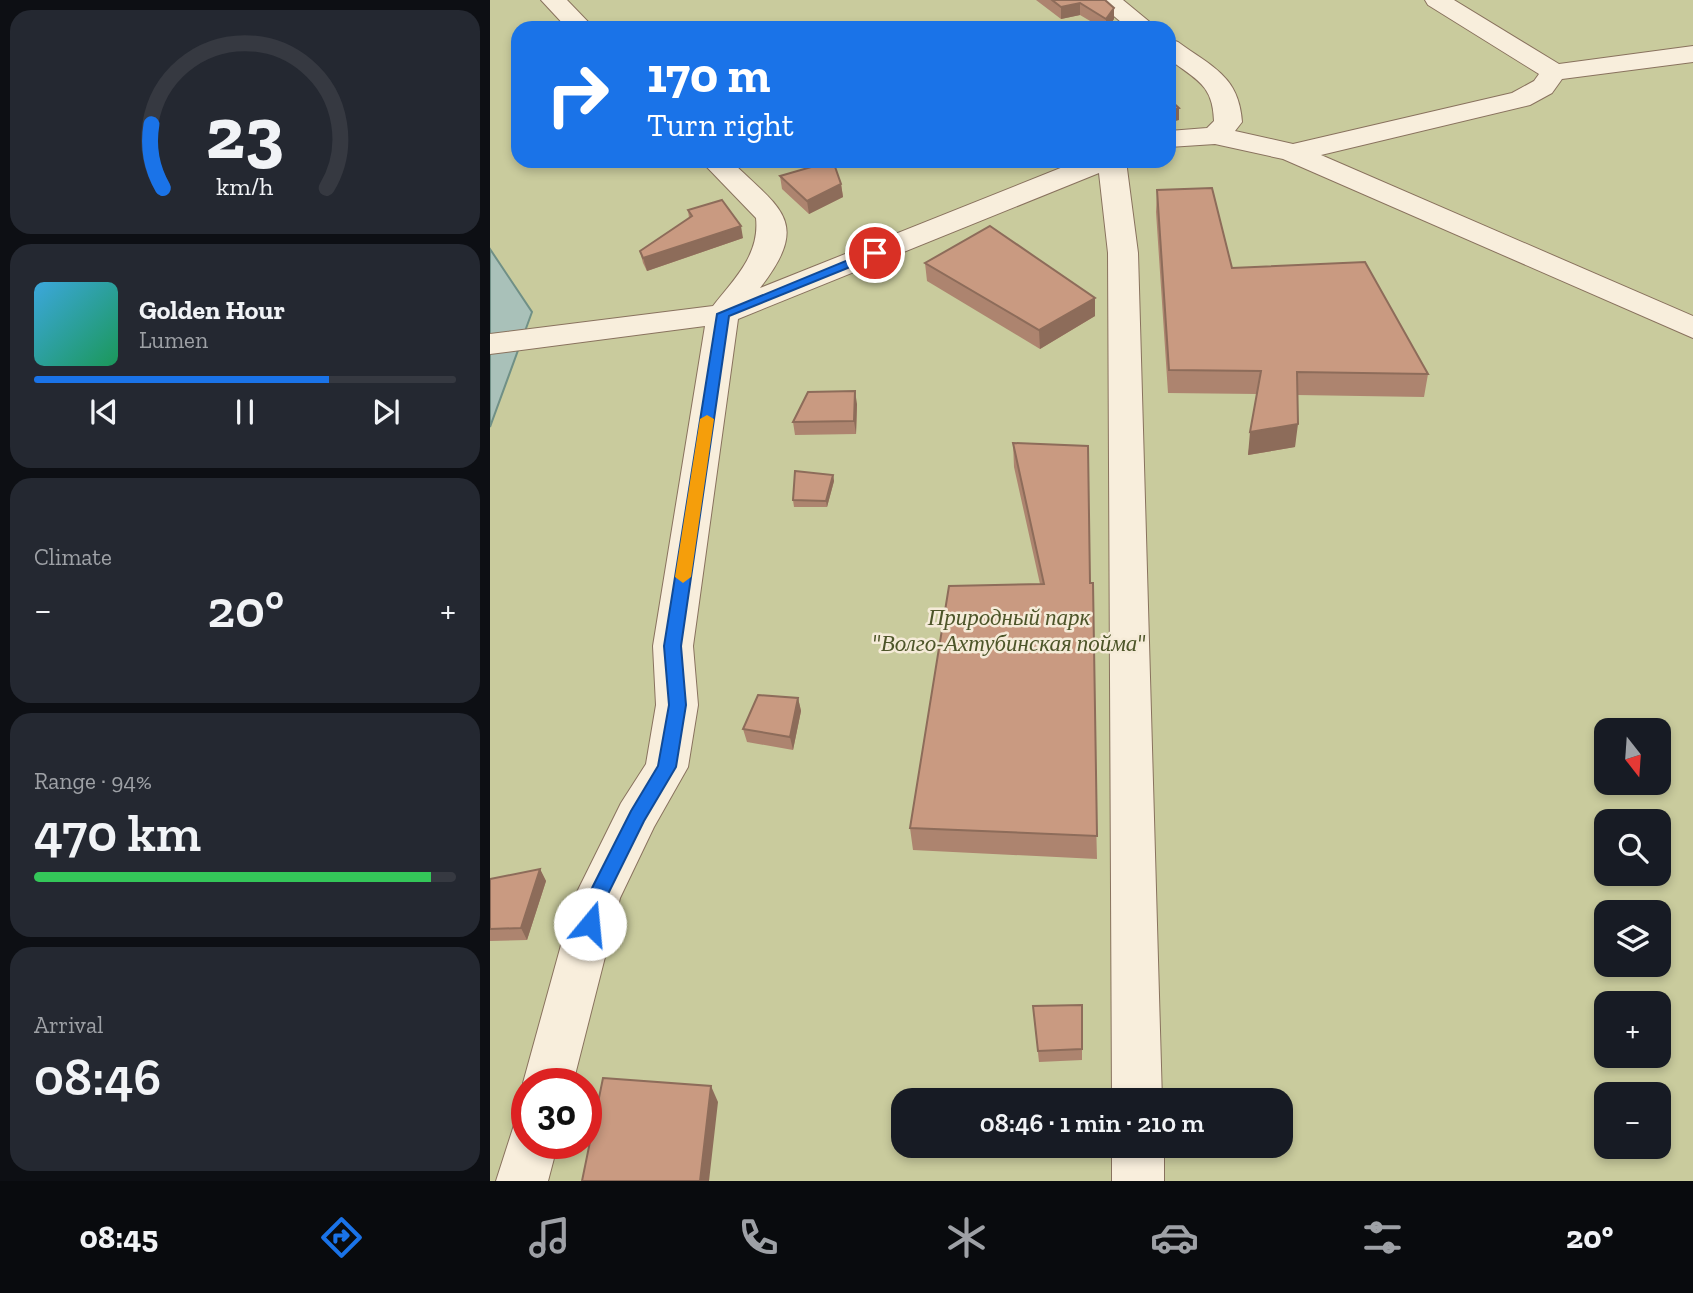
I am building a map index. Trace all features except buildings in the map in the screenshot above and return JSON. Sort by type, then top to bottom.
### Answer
[{"type":"street","points":[[553,0],[574,21]]},
{"type":"street","points":[[1107,0],[1135,21]]},
{"type":"street","points":[[1437,0],[1554,72],[1693,54]]},
{"type":"street","points":[[1176,52],[1221,87],[1227,101],[1228,122],[1215,136]]},
{"type":"street","points":[[1293,153],[1521,99],[1544,87],[1554,72]]},
{"type":"street","points":[[1176,139],[1215,136],[1249,141],[1293,153],[1693,328]]},
{"type":"street","points":[[552,1068],[597,898],[637,816],[667,767],[677,705],[673,646],[723,314],[761,266],[769,248],[772,230],[770,216],[722,168]]},
{"type":"street","points":[[490,344],[577,335],[723,314],[1086,168]]},
{"type":"street","points":[[1113,168],[1123,253],[1137,1088]]},
{"type":"street","points":[[1138,1158],[1138,1181]]},
{"type":"street","points":[[522,1181],[528,1159]]},
{"type":"green space","name":"Природный парк \"Волго-Ахтубинская пойма\"","points":[[490,0],[1693,0],[1693,1181],[490,1181]]},
{"type":"water","points":[[490,249],[532,312],[490,427]]},
{"type":"slow traffic","points":[[683,577],[707,419]]},
{"type":"route","points":[[590,924],[597,898],[637,816],[667,767],[677,705],[673,646],[723,314],[875,253]]}]
